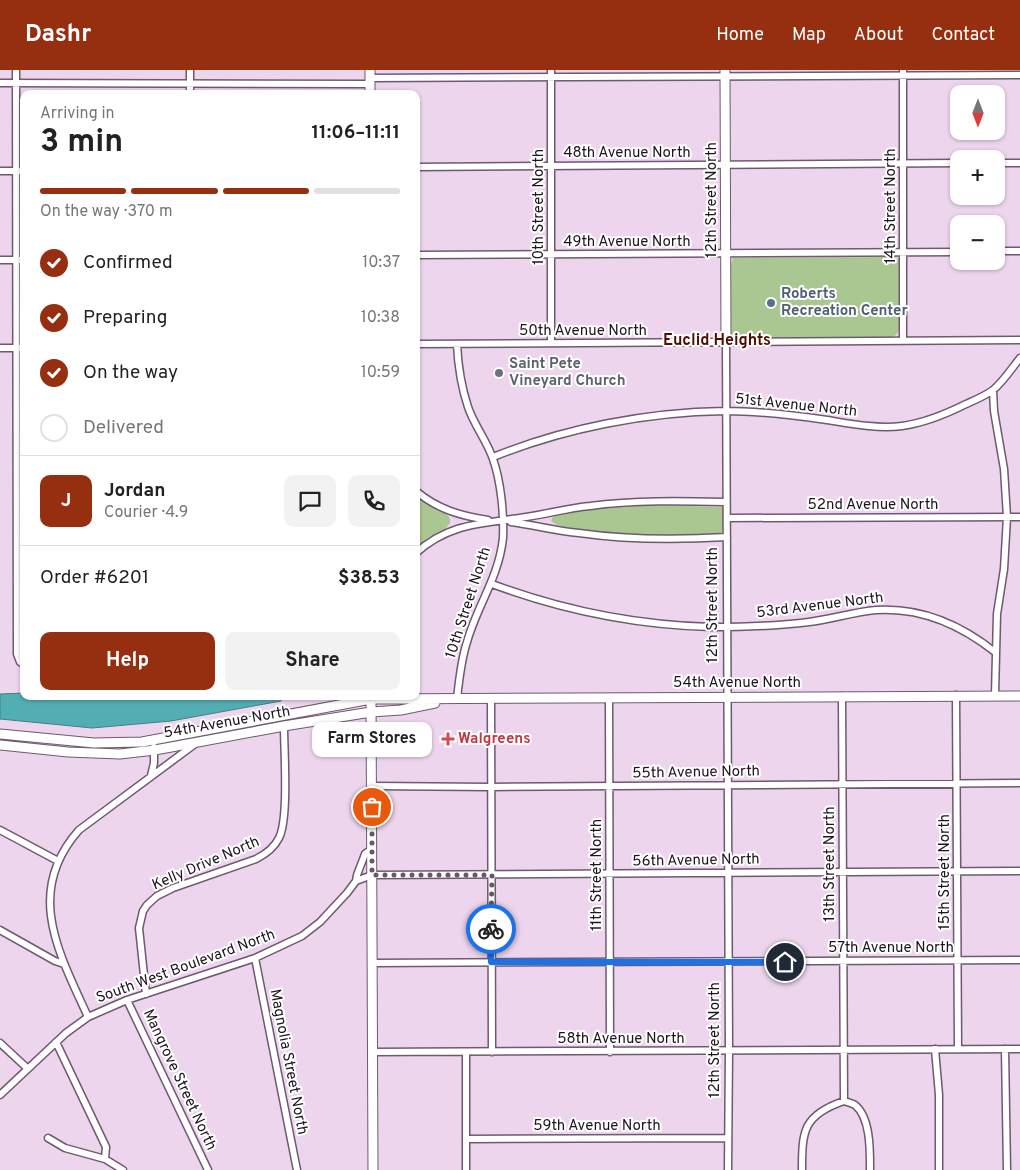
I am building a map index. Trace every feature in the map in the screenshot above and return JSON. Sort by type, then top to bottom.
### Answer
[{"type":"main road","name":"12th Street North","points":[[725,74],[726,343]]},
{"type":"main road","name":"54th Avenue North","points":[[420,699],[1019,695]]},
{"type":"main road","name":"54th Avenue North","points":[[0,734],[94,743],[154,745],[196,743],[284,726],[371,712],[401,710],[457,699]]},
{"type":"main road","name":"54th Avenue North","points":[[0,745],[99,754],[120,754],[362,700]]},
{"type":"main road","points":[[371,700],[373,1170]]},
{"type":"street","points":[[16,70],[16,171],[20,260],[16,348],[20,428],[20,586],[17,654],[20,659]]},
{"type":"street","points":[[190,70],[190,90]]},
{"type":"street","name":"10th Street North","points":[[551,343],[550,166],[552,70]]},
{"type":"street","points":[[0,83],[370,82],[725,74],[903,73],[1020,75]]},
{"type":"street","name":"14th Street North","points":[[903,73],[903,341]]},
{"type":"street","points":[[1005,163],[1020,163]]},
{"type":"street","name":"48th Avenue North","points":[[420,167],[950,164]]},
{"type":"street","points":[[0,171],[20,171]]},
{"type":"street","points":[[1005,251],[1020,251]]},
{"type":"street","name":"49th Avenue North","points":[[420,255],[950,252]]},
{"type":"street","points":[[0,260],[20,260]]},
{"type":"street","name":"50th Avenue North","points":[[420,344],[1020,340]]},
{"type":"street","name":"12th Street North","points":[[726,343],[728,1170]]},
{"type":"street","name":"10th Street North","points":[[457,344],[462,389],[472,416],[492,458],[502,500],[503,537],[499,561],[492,584],[466,642],[457,699]]},
{"type":"street","points":[[0,348],[20,348]]},
{"type":"street","name":"51st Avenue North","points":[[492,458],[561,434],[615,423],[681,413],[727,411],[785,415],[870,427],[904,426],[934,418],[993,390],[1020,358]]},
{"type":"street","points":[[993,390],[994,412],[1004,469],[1006,517],[1004,569],[997,614],[995,695]]},
{"type":"street","points":[[420,494],[456,514],[578,533],[663,539],[726,537]]},
{"type":"street","points":[[420,550],[436,538],[458,528],[473,524],[621,503],[726,502]]},
{"type":"street","name":"52nd Avenue North","points":[[726,518],[1020,517]]},
{"type":"street","name":"53rd Avenue North","points":[[492,584],[542,601],[601,615],[674,625],[727,627],[808,622],[874,610],[907,610],[936,618],[959,628],[995,652]]},
{"type":"street","name":"15th Street North","points":[[956,695],[958,1049]]},
{"type":"street","name":"13th Street North","points":[[842,696],[844,1101]]},
{"type":"street","points":[[491,698],[492,1052]]},
{"type":"street","name":"11th Street North","points":[[609,698],[610,1052]]},
{"type":"street","name":"Kelly Drive North","points":[[146,994],[139,928],[143,911],[147,905],[156,896],[173,888],[256,859],[267,853],[279,839],[284,825],[284,726]]},
{"type":"street","points":[[88,1017],[57,947],[50,907],[52,880],[58,861],[67,843],[79,830],[196,743]]},
{"type":"street","points":[[151,776],[154,745]]},
{"type":"street","name":"55th Avenue North","points":[[372,786],[491,787],[1020,783]]},
{"type":"street","points":[[0,830],[58,861]]},
{"type":"street","name":"South West Boulevard North","points":[[0,1095],[76,1024],[88,1017],[127,1000],[255,958],[302,936],[335,908],[356,881],[365,854],[372,849]]},
{"type":"street","name":"56th Avenue North","points":[[372,875],[1020,871]]},
{"type":"street","points":[[356,881],[372,875]]},
{"type":"street","points":[[0,930],[55,962],[64,964]]},
{"type":"street","name":"Magnolia Street North","points":[[255,958],[297,1170]]},
{"type":"street","name":"57th Avenue North","points":[[372,963],[1020,960]]},
{"type":"street","name":"Mangrove Street North","points":[[127,1000],[208,1170]]},
{"type":"street","points":[[0,1042],[27,1068]]},
{"type":"street","points":[[56,1042],[106,1147],[105,1159]]},
{"type":"street","points":[[935,1049],[939,1094],[939,1170]]},
{"type":"street","points":[[1005,1049],[1007,1170]]},
{"type":"street","name":"58th Avenue North","points":[[372,1052],[1020,1049]]},
{"type":"street","points":[[466,1052],[466,1170]]},
{"type":"street","points":[[802,1170],[802,1144],[804,1132],[810,1122],[818,1113],[844,1101],[854,1105],[861,1113],[870,1138],[870,1170]]},
{"type":"street","points":[[48,1138],[65,1148],[105,1159],[123,1170]]},
{"type":"street","name":"59th Avenue North","points":[[466,1139],[728,1138]]},
{"type":"shaded area","points":[[895,257],[899,262],[899,328],[897,334],[892,337],[738,338],[731,335],[731,265],[733,258]]},
{"type":"shaded area","points":[[420,499],[444,512],[450,519],[450,523],[446,528],[430,536],[420,544]]},
{"type":"shaded area","points":[[651,505],[723,507],[724,530],[719,534],[631,535],[581,531],[562,527],[551,521],[553,516],[577,511]]},
{"type":"shaded area","points":[[20,693],[20,700],[281,701],[171,721],[92,728],[0,719],[0,694]]},
{"type":"way so far","points":[[372,807],[372,875],[492,875],[491,929]]},
{"type":"place","name":"Roberts Recreation Center","points":[[771,303]]},
{"type":"place","name":"Saint Pete Vineyard Church","points":[[499,373]]},
{"type":"place","name":"Walgreens","points":[[448,739]]},
{"type":"place","name":"Farm Stores","points":[[372,807]]},
{"type":"district","name":"Euclid Heights","points":[[717,341]]},
{"type":"route","points":[[491,929],[491,962],[785,962]]}]
